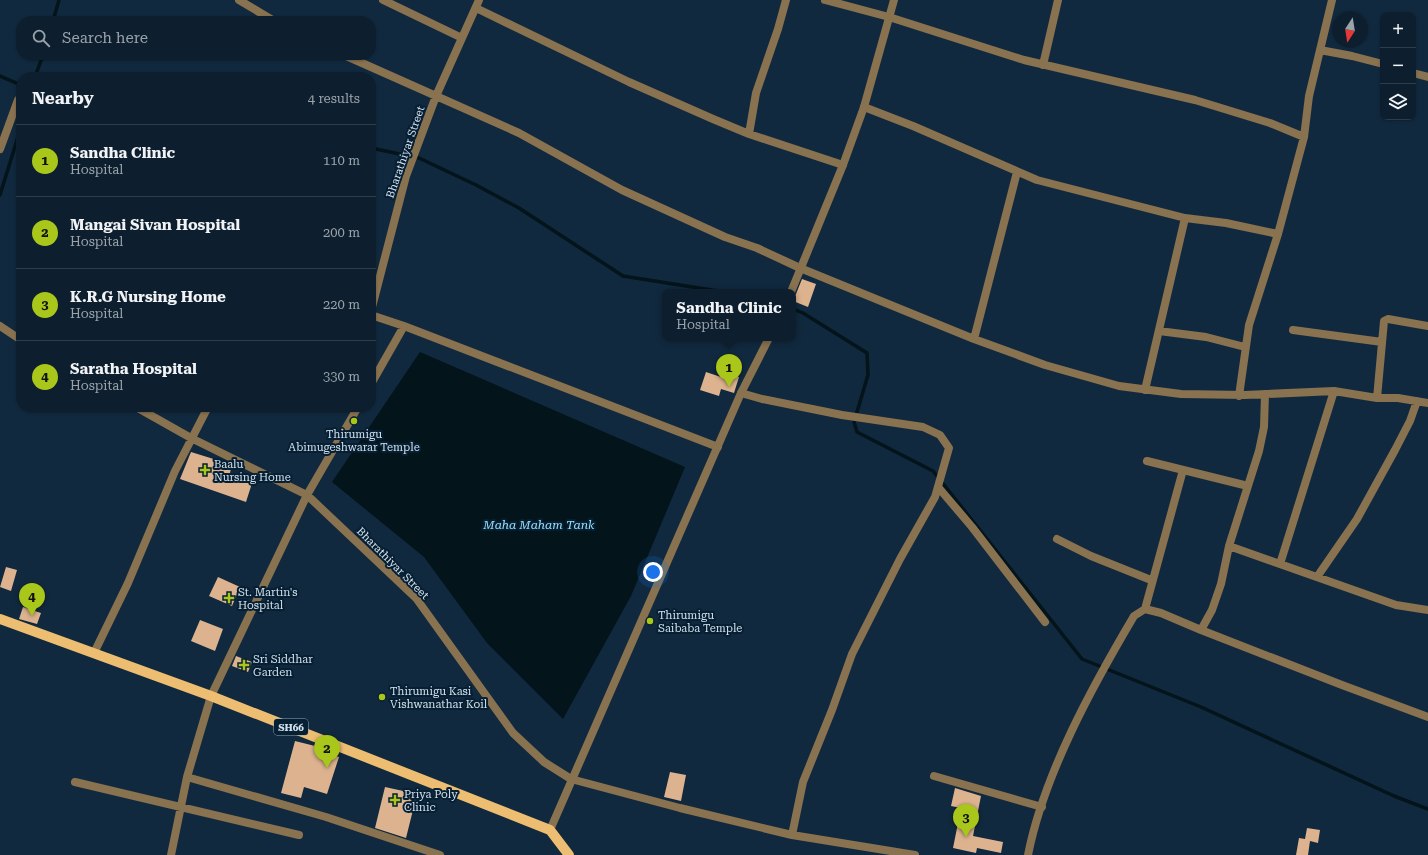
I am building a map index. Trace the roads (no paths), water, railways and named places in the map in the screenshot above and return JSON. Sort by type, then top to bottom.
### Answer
[{"type":"main road","name":"SH66","points":[[0,619],[211,696],[550,830]]},
{"type":"main road","points":[[550,830],[569,855]]},
{"type":"street","points":[[239,0],[266,16]]},
{"type":"street","points":[[383,0],[462,38]]},
{"type":"street","points":[[479,0],[436,96],[519,133],[622,190],[725,237],[757,248],[800,268],[974,339],[1059,369],[1119,386],[1181,394],[1239,396],[1334,391],[1376,398],[1428,403]]},
{"type":"street","points":[[749,134],[756,93],[778,30],[786,0]]},
{"type":"street","points":[[825,0],[889,17],[954,39],[1043,65],[1195,100],[1270,123],[1304,137]]},
{"type":"street","points":[[791,289],[843,165],[864,107],[894,0]]},
{"type":"street","points":[[1043,65],[1058,0]]},
{"type":"street","points":[[1239,396],[1245,347],[1258,292],[1278,234],[1304,137],[1309,96],[1332,0]]},
{"type":"street","points":[[476,8],[628,82],[749,134],[843,165]]},
{"type":"street","points":[[1320,50],[1380,63]]},
{"type":"street","name":"Bharathiyar Street","points":[[355,60],[436,96],[419,145],[406,176],[376,292]]},
{"type":"street","points":[[1416,74],[1428,77]]},
{"type":"street","points":[[0,149],[16,105]]},
{"type":"street","points":[[864,107],[913,126],[1037,180],[1078,192],[1185,218],[1241,226],[1278,234]]},
{"type":"street","points":[[974,339],[1017,172]]},
{"type":"street","points":[[1145,390],[1185,218]]},
{"type":"street","points":[[376,317],[718,446]]},
{"type":"street","points":[[1376,398],[1383,324],[1386,320],[1428,326]]},
{"type":"street","points":[[0,326],[16,337]]},
{"type":"street","points":[[376,375],[404,326]]},
{"type":"street","points":[[1293,330],[1382,342]]},
{"type":"street","points":[[1159,331],[1206,337],[1245,347]]},
{"type":"street","points":[[550,830],[741,393],[767,341]]},
{"type":"street","points":[[1280,564],[1334,391]]},
{"type":"street","points":[[741,393],[762,399],[842,415],[923,427],[940,435],[949,448],[946,464],[935,497],[900,559],[852,654],[832,710],[803,782],[792,835]]},
{"type":"street","points":[[1202,630],[1212,610],[1221,584],[1229,546],[1248,486],[1264,427],[1265,394]]},
{"type":"street","points":[[1317,577],[1357,520],[1398,444],[1417,401]]},
{"type":"street","name":"Bharathiyar Street","points":[[145,412],[191,438],[307,495],[416,598],[513,733],[544,762],[571,779],[680,808],[792,835],[915,855]]},
{"type":"street","points":[[94,653],[128,583],[175,471],[205,412]]},
{"type":"street","points":[[171,855],[187,777],[211,696],[307,495],[355,412]]},
{"type":"street","points":[[1147,461],[1248,486]]},
{"type":"street","points":[[1028,855],[1042,807],[1075,725],[1134,616],[1144,609],[1183,470]]},
{"type":"street","points":[[938,487],[972,527],[1045,622]]},
{"type":"street","points":[[1057,539],[1091,556],[1152,580]]},
{"type":"street","points":[[1229,546],[1396,605],[1428,610]]},
{"type":"street","points":[[1144,609],[1161,613],[1342,685],[1428,717]]},
{"type":"street","points":[[934,776],[1042,807]]},
{"type":"street","points":[[187,777],[326,817],[440,855]]},
{"type":"street","points":[[75,782],[299,835]]},
{"type":"water","name":"Maha Maham Tank","points":[[420,352],[685,467],[631,596],[563,719],[487,643],[424,557],[332,482]]},
{"type":"waterway","points":[[54,16],[59,0]]},
{"type":"waterway","points":[[37,72],[41,60]]},
{"type":"waterway","points":[[0,76],[16,83]]},
{"type":"waterway","points":[[0,195],[16,143]]},
{"type":"waterway","points":[[376,149],[419,158],[476,185],[519,208],[623,276],[705,289]]},
{"type":"waterway","points":[[796,310],[803,313],[867,353],[868,375],[854,422],[857,432],[933,471],[1082,659],[1201,707],[1394,796],[1428,809]]},
{"type":"place","name":"Sandha Clinic","points":[[729,387]]},
{"type":"place","name":"Thirumigu Abimugeshwarar Temple","points":[[354,421]]},
{"type":"place","name":"Baalu Nursing Home","points":[[205,470]]},
{"type":"place","name":"St. Martin's Hospital","points":[[229,598]]},
{"type":"place","name":"Saratha Hospital","points":[[32,616]]},
{"type":"place","name":"Thirumigu Saibaba Temple","points":[[650,621]]},
{"type":"place","name":"Sri Siddhar Garden","points":[[244,665]]},
{"type":"place","name":"Thirumigu Kasi Vishwanathar Koil","points":[[382,697]]},
{"type":"place","name":"Mangai Sivan Hospital","points":[[327,768]]},
{"type":"place","name":"Priya Poly Clinic","points":[[395,800]]},
{"type":"place","name":"K.R.G Nursing Home","points":[[966,837]]}]
